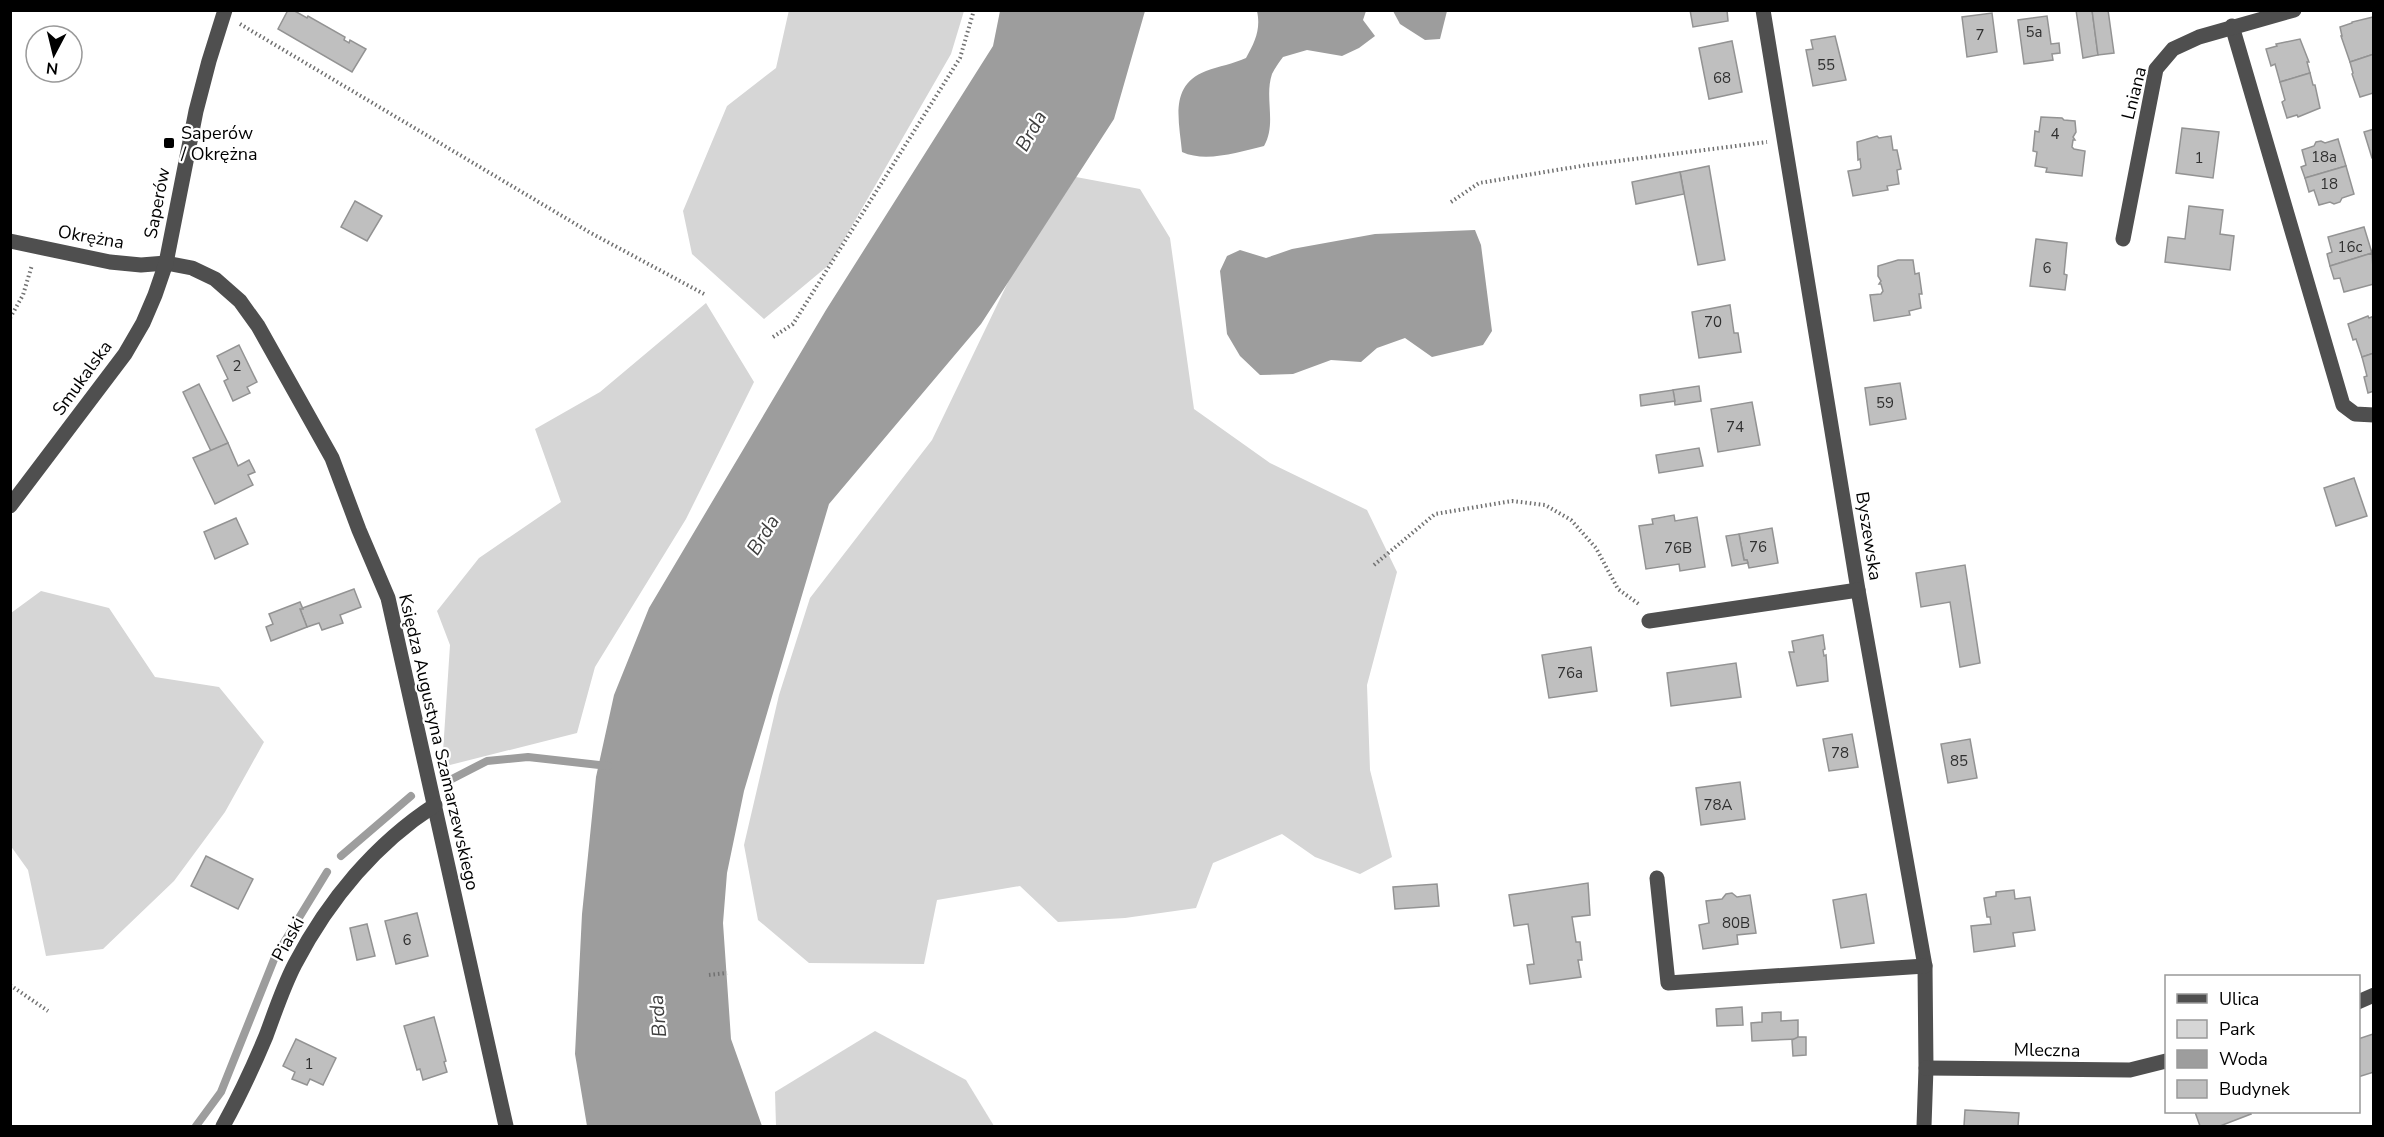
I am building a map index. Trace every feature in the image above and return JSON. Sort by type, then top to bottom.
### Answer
[{"type":"street","name":"Byszewska","points":[[1764,10],[1858,590],[1925,966],[1924,1126]]},
{"type":"street","name":"Lniana","points":[[2122,239],[2156,69],[2174,50],[2199,37],[2294,10]]},
{"type":"street","name":"Saperów","points":[[166,263],[196,111],[225,13]]},
{"type":"street","points":[[2232,26],[2343,405],[2355,414],[2373,415]]},
{"type":"street","name":"Okrężna","points":[[10,241],[110,261],[141,265],[166,263]]},
{"type":"street","name":"Smukalska","points":[[10,506],[125,354],[155,295],[166,263]]},
{"type":"street","name":"Księdza Augustyna Szamarzewskiego","points":[[166,263],[192,268],[215,279],[240,301],[258,326],[333,458],[358,530],[388,598],[506,1126]]},
{"type":"street","points":[[1655,620],[1858,590]]},
{"type":"street","name":"Piaski","points":[[223,1126],[246,1080],[294,966],[326,913],[347,884],[376,852],[412,819],[435,805]]},
{"type":"street","points":[[1657,878],[1668,983],[1925,966]]},
{"type":"street","name":"Mleczna","points":[[1926,1068],[2130,1070],[2165,1061]]},
{"type":"path","points":[[773,337],[793,324],[960,58],[974,10]]},
{"type":"path","points":[[225,13],[588,232],[704,294]]},
{"type":"path","points":[[1451,202],[1479,183],[1587,165],[1785,140]]},
{"type":"path","points":[[10,318],[23,295],[38,247]]},
{"type":"path","points":[[1374,565],[1435,514],[1512,501],[1545,505],[1571,520],[1596,548],[1618,589],[1655,620]]},
{"type":"path","points":[[710,975],[726,973]]},
{"type":"path","points":[[10,985],[48,1011]]},
{"type":"green space","points":[[789,10],[964,11],[951,54],[830,264],[764,319],[692,254],[683,211],[727,106],[776,68]]},
{"type":"green space","points":[[1076,177],[1140,189],[1170,238],[1194,409],[1270,463],[1367,510],[1397,572],[1367,685],[1370,770],[1392,857],[1360,874],[1315,857],[1282,834],[1213,863],[1196,908],[1125,918],[1058,922],[1020,886],[937,900],[924,964],[809,963],[758,920],[744,845],[779,695],[810,598],[932,440],[1010,278]]},
{"type":"green space","points":[[706,303],[754,382],[686,519],[595,667],[577,733],[442,767],[450,645],[437,611],[479,558],[561,502],[535,429],[600,392]]},
{"type":"green space","points":[[41,591],[109,608],[155,677],[219,687],[264,742],[225,812],[174,881],[103,949],[46,956],[28,870],[10,845],[11,613]]},
{"type":"green space","points":[[875,1031],[966,1080],[994,1126],[776,1126],[775,1092]]},
{"type":"water","name":"Brda","points":[[1000,11],[1145,11],[1114,119],[981,324],[829,504],[744,791],[727,873],[723,923],[731,1039],[762,1126],[587,1126],[575,1054],[582,914],[596,777],[614,695],[649,608],[826,310],[993,46]]},
{"type":"water","points":[[1257,11],[1366,11],[1363,20],[1375,36],[1359,48],[1342,56],[1307,50],[1283,57],[1272,74],[1270,83],[1270,128],[1264,146],[1212,157],[1201,157],[1182,152],[1179,116],[1181,94],[1194,77],[1246,58],[1256,35]]},
{"type":"water","points":[[1393,11],[1447,11],[1440,39],[1425,40],[1400,24]]},
{"type":"water","points":[[1475,230],[1481,245],[1492,331],[1483,345],[1432,357],[1405,338],[1377,348],[1361,362],[1331,360],[1293,374],[1260,375],[1240,356],[1227,334],[1220,271],[1227,256],[1240,250],[1266,258],[1292,249],[1375,234]]},
{"type":"building","points":[[288,10],[293,10],[307,18],[308,16],[345,37],[344,40],[349,43],[350,40],[366,49],[352,72],[278,29]]},
{"type":"building","points":[[1690,10],[1727,10],[1728,21],[1693,27]]},
{"type":"building","points":[[2076,10],[2092,10],[2098,55],[2083,58]]},
{"type":"building","points":[[2092,10],[2108,10],[2114,53],[2098,55]]},
{"type":"building","points":[[1992,13],[1997,52],[1967,57],[1962,17]]},
{"type":"building","points":[[2047,16],[2051,44],[2059,43],[2060,53],[2052,54],[2053,60],[2024,64],[2018,20]]},
{"type":"building","points":[[2373,17],[2374,54],[2350,62],[2340,27]]},
{"type":"building","points":[[1835,36],[1846,80],[1813,86],[1806,50],[1813,49],[1811,40]]},
{"type":"building","points":[[2300,39],[2309,62],[2307,62],[2310,73],[2280,82],[2275,64],[2271,66],[2266,49],[2277,46],[2276,44]]},
{"type":"building","points":[[1732,41],[1742,92],[1709,99],[1699,48]]},
{"type":"building","points":[[2374,54],[2374,94],[2360,97],[2350,62]]},
{"type":"building","points":[[2310,73],[2320,108],[2298,117],[2297,115],[2287,118],[2282,102],[2285,100],[2280,82]]},
{"type":"building","points":[[2041,117],[2075,121],[2076,132],[2072,147],[2085,151],[2082,176],[2046,172],[2047,168],[2035,166],[2037,152],[2033,151],[2035,131],[2039,132]]},
{"type":"building","points":[[2182,128],[2219,132],[2213,178],[2176,173]]},
{"type":"building","points":[[2374,129],[2374,158],[2372,158],[2364,132]]},
{"type":"building","points":[[1877,136],[1879,138],[1891,136],[1893,150],[1897,150],[1901,169],[1897,170],[1899,184],[1887,186],[1888,190],[1853,196],[1848,171],[1861,167],[1860,159],[1858,160],[1857,142]]},
{"type":"building","points":[[2338,139],[2346,166],[2305,178],[2301,167],[2306,165],[2302,150],[2314,146],[2316,142],[2325,143]]},
{"type":"building","points":[[1709,166],[1725,260],[1698,265],[1680,172]]},
{"type":"building","points":[[2346,166],[2354,194],[2334,204],[2330,202],[2319,205],[2314,190],[2309,192],[2305,178]]},
{"type":"building","points":[[1680,172],[1684,194],[1636,204],[1632,182]]},
{"type":"building","points":[[355,201],[382,216],[367,241],[341,227]]},
{"type":"building","points":[[2189,206],[2223,210],[2220,234],[2234,236],[2230,270],[2165,262],[2168,237],[2185,239]]},
{"type":"building","points":[[2364,227],[2372,253],[2330,266],[2327,254],[2332,252],[2328,237]]},
{"type":"building","points":[[2036,239],[2067,243],[2065,290],[2030,286]]},
{"type":"building","points":[[2372,253],[2374,284],[2344,292],[2340,278],[2334,279],[2330,266]]},
{"type":"building","points":[[1898,260],[1913,260],[1915,274],[1919,273],[1921,308],[1909,311],[1910,315],[1874,321],[1870,295],[1881,294],[1883,291],[1879,284],[1881,281],[1878,276],[1878,266]]},
{"type":"building","points":[[1730,305],[1734,333],[1738,333],[1741,352],[1699,358],[1692,312]]},
{"type":"building","points":[[2368,316],[2369,318],[2374,316],[2374,353],[2362,357],[2348,324]]},
{"type":"building","points":[[239,345],[257,382],[247,387],[250,393],[233,401],[224,381],[228,379],[217,356]]},
{"type":"building","points":[[2374,353],[2374,391],[2368,393],[2364,377],[2367,376],[2362,357]]},
{"type":"building","points":[[1900,383],[1906,419],[1870,425],[1865,388]]},
{"type":"building","points":[[199,384],[228,443],[211,451],[183,392]]},
{"type":"building","points":[[1699,386],[1701,401],[1675,405],[1673,390]]},
{"type":"building","points":[[1673,390],[1675,401],[1641,406],[1640,395]]},
{"type":"building","points":[[1752,402],[1760,445],[1718,452],[1711,409]]},
{"type":"building","points":[[228,443],[238,466],[249,460],[255,472],[248,475],[253,485],[215,504],[193,458]]},
{"type":"building","points":[[1699,448],[1703,466],[1659,473],[1656,455]]},
{"type":"building","points":[[2354,478],[2367,516],[2336,526],[2324,488]]},
{"type":"building","points":[[1674,515],[1675,521],[1697,517],[1705,567],[1680,571],[1679,564],[1646,569],[1639,526],[1653,524],[1652,519]]},
{"type":"building","points":[[236,518],[248,544],[215,559],[204,532]]},
{"type":"building","points":[[1772,528],[1778,563],[1749,568],[1747,560],[1744,560],[1739,534]]},
{"type":"building","points":[[1739,534],[1744,560],[1748,563],[1732,566],[1726,536]]},
{"type":"building","points":[[1965,565],[1980,663],[1960,667],[1950,602],[1921,607],[1916,573]]},
{"type":"building","points":[[354,589],[361,607],[340,615],[343,623],[322,630],[319,623],[307,627],[300,609]]},
{"type":"building","points":[[300,602],[303,609],[300,609],[307,627],[271,641],[266,627],[273,624],[269,614]]},
{"type":"building","points":[[1823,635],[1828,681],[1797,686],[1789,652],[1794,652],[1792,641]]},
{"type":"building","points":[[1591,647],[1597,691],[1549,698],[1542,655]]},
{"type":"building","points":[[1736,663],[1741,697],[1671,706],[1667,673]]},
{"type":"building","points":[[1852,734],[1858,767],[1829,771],[1823,739]]},
{"type":"building","points":[[1970,739],[1977,778],[1948,783],[1941,744]]},
{"type":"building","points":[[1740,782],[1745,819],[1701,825],[1696,788]]},
{"type":"building","points":[[206,856],[253,879],[238,909],[191,886]]},
{"type":"building","points":[[1588,883],[1590,915],[1572,917],[1576,942],[1580,942],[1582,960],[1578,960],[1581,977],[1530,984],[1527,965],[1534,964],[1528,924],[1514,926],[1509,895]]},
{"type":"building","points":[[1437,884],[1439,906],[1395,909],[1393,887]]},
{"type":"building","points":[[2014,890],[2015,899],[2030,897],[2035,930],[2013,933],[2015,946],[1974,952],[1971,926],[1991,924],[1990,917],[1987,917],[1984,898],[1996,896],[1996,892]]},
{"type":"building","points":[[1732,893],[1737,897],[1750,895],[1756,933],[1737,935],[1738,944],[1703,949],[1699,925],[1709,923],[1706,901],[1722,899],[1726,894]]},
{"type":"building","points":[[1866,894],[1874,943],[1841,948],[1833,900]]},
{"type":"building","points":[[417,913],[428,956],[396,964],[385,921]]},
{"type":"building","points":[[367,924],[375,956],[357,960],[350,928]]},
{"type":"building","points":[[1742,1007],[1743,1025],[1717,1026],[1716,1009]]},
{"type":"building","points":[[1781,1012],[1781,1021],[1798,1020],[1798,1039],[1752,1041],[1751,1023],[1762,1022],[1762,1013]]},
{"type":"building","points":[[434,1017],[447,1072],[423,1080],[420,1069],[417,1070],[404,1026]]},
{"type":"building","points":[[2373,1034],[2374,1072],[2360,1076],[2360,1038]]},
{"type":"building","points":[[1806,1037],[1806,1055],[1793,1056],[1792,1040]]},
{"type":"building","points":[[296,1039],[336,1058],[323,1085],[310,1079],[307,1085],[292,1079],[295,1072],[283,1066]]},
{"type":"building","points":[[1965,1110],[2019,1113],[2018,1126],[1964,1126]]},
{"type":"building","points":[[2195,1113],[2251,1114],[2220,1126],[2200,1126]]},
{"type":"waterway","points":[[450,780],[487,761],[528,757],[608,766]]},
{"type":"waterway","points":[[341,856],[411,796]]},
{"type":"waterway","points":[[196,1126],[221,1092],[275,957],[327,872]]},
{"type":"place","name":"Saperów / Okrężna","points":[[169,143]]}]
